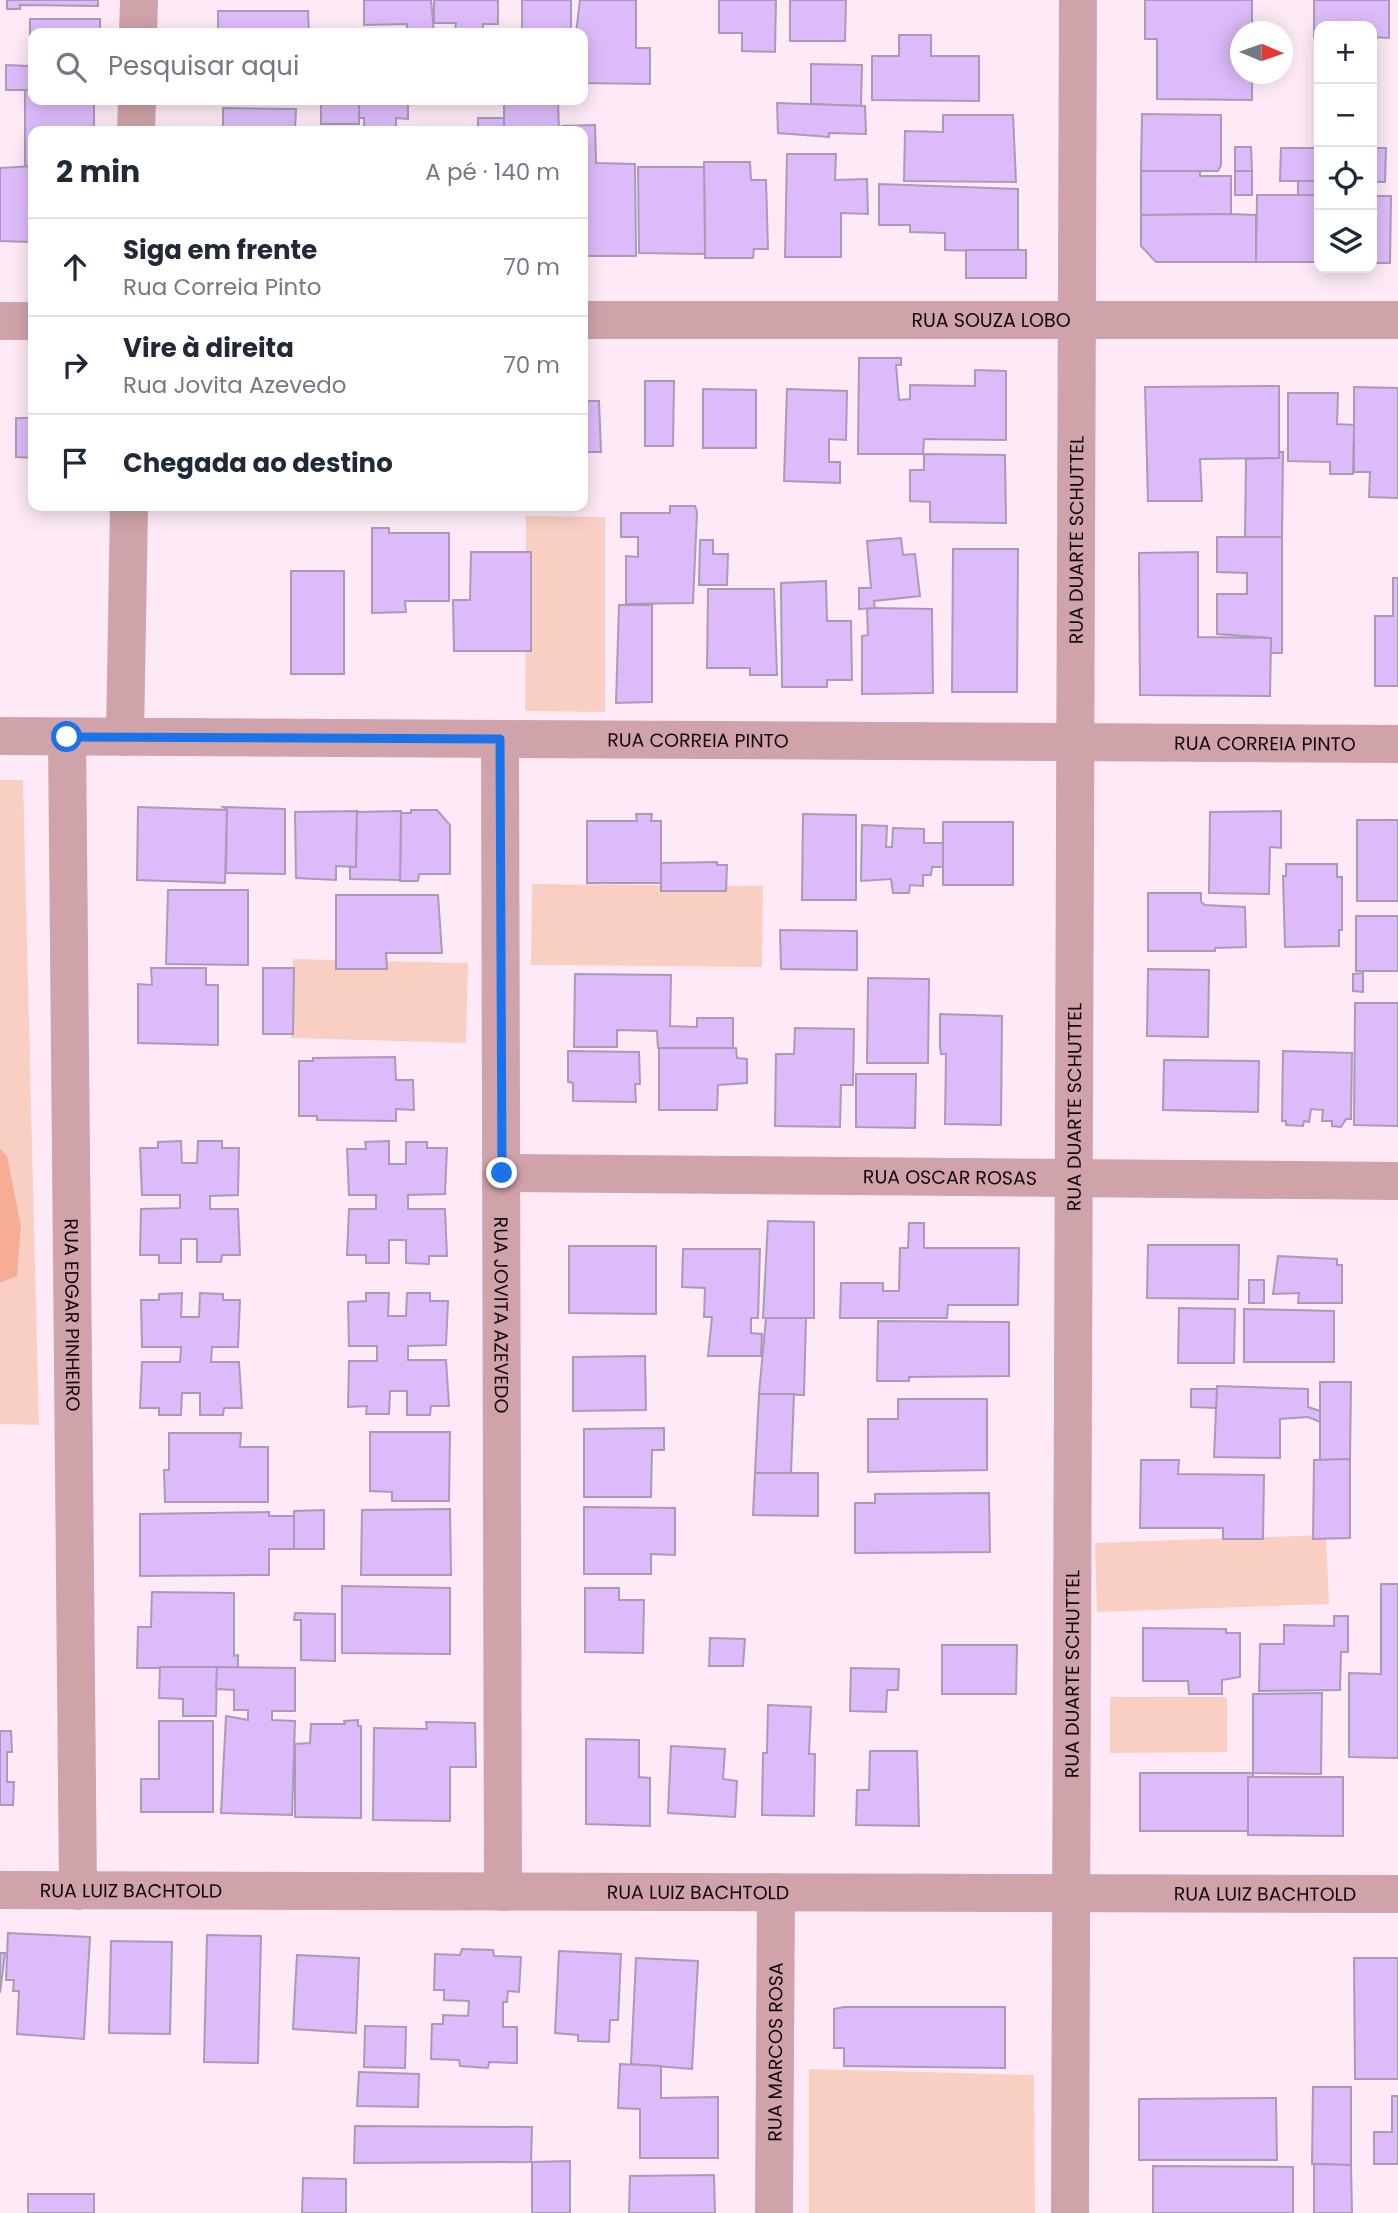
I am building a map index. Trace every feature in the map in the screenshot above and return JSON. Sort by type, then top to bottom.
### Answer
[{"type":"street","points":[[138,28],[139,0]]},
{"type":"street","name":"RUA DUARTE SCHUTTEL","points":[[1070,2213],[1078,0]]},
{"type":"street","points":[[136,126],[137,105]]},
{"type":"street","name":"RUA SOUZA LOBO","points":[[588,320],[1398,320]]},
{"type":"street","points":[[0,321],[28,321]]},
{"type":"street","points":[[125,737],[129,511]]},
{"type":"street","name":"RUA CORREIA PINTO","points":[[0,736],[1398,744]]},
{"type":"street","name":"RUA EDGAR PINHEIRO","points":[[67,737],[78,1891]]},
{"type":"street","name":"RUA JOVITA AZEVEDO","points":[[500,739],[503,1892]]},
{"type":"street","name":"RUA OSCAR ROSAS","points":[[502,1173],[1398,1181]]},
{"type":"street","name":"RUA LUIZ BACHTOLD","points":[[0,1891],[1398,1894]]},
{"type":"street","name":"RUA MARCOS ROSA","points":[[774,2213],[776,1892]]},
{"type":"shaded area","points":[[526,516],[605,517],[605,712],[525,711]]},
{"type":"shaded area","points":[[0,780],[23,780],[39,1425],[0,1424]]},
{"type":"shaded area","points":[[532,884],[763,886],[762,967],[531,965]]},
{"type":"shaded area","points":[[293,959],[468,963],[466,1043],[291,1038]]},
{"type":"shaded area","points":[[0,1149],[7,1156],[21,1226],[17,1276],[0,1283]]},
{"type":"shaded area","points":[[1326,1535],[1329,1604],[1097,1612],[1095,1543]]},
{"type":"shaded area","points":[[1110,1697],[1227,1697],[1227,1752],[1110,1753]]},
{"type":"shaded area","points":[[809,2069],[1034,2075],[1035,2213],[809,2213]]},
{"type":"building","points":[[7,0],[98,0],[98,6],[20,5],[20,9],[7,9]]},
{"type":"building","points":[[364,0],[431,0],[434,28],[407,28],[407,24],[364,25]]},
{"type":"building","points":[[434,0],[498,0],[498,24],[483,24],[483,28],[455,28],[456,23],[434,23]]},
{"type":"building","points":[[522,0],[571,0],[571,28],[522,28]]},
{"type":"building","points":[[580,0],[636,0],[636,48],[650,48],[650,84],[588,83],[588,28],[577,28]]},
{"type":"building","points":[[719,0],[776,0],[775,52],[742,51],[742,33],[719,33]]},
{"type":"building","points":[[790,0],[846,0],[845,41],[790,41]]},
{"type":"building","points":[[1145,0],[1252,0],[1252,21],[1230,21],[1230,84],[1252,84],[1252,100],[1157,99],[1157,39],[1145,39]]},
{"type":"building","points":[[1314,0],[1389,0],[1389,38],[1377,37],[1377,21],[1314,21]]},
{"type":"building","points":[[218,11],[308,11],[309,28],[218,28]]},
{"type":"building","points":[[30,19],[100,19],[100,28],[30,28]]},
{"type":"building","points":[[899,35],[931,35],[931,56],[979,56],[979,101],[872,100],[872,56],[899,56]]},
{"type":"building","points":[[811,64],[862,65],[861,106],[811,104]]},
{"type":"building","points":[[6,65],[28,66],[28,90],[6,90]]},
{"type":"building","points":[[25,90],[28,90],[28,105],[94,105],[94,126],[28,126],[28,166],[25,166]]},
{"type":"building","points":[[777,103],[865,106],[866,134],[829,133],[829,137],[778,133]]},
{"type":"building","points":[[321,105],[359,105],[359,124],[321,124]]},
{"type":"building","points":[[359,105],[408,105],[408,119],[396,118],[396,126],[364,126],[364,118],[359,118]]},
{"type":"building","points":[[504,105],[558,105],[559,126],[504,126]]},
{"type":"building","points":[[223,108],[296,109],[295,126],[223,126]]},
{"type":"building","points":[[1142,114],[1221,115],[1221,165],[1218,171],[1141,171]]},
{"type":"building","points":[[943,115],[1013,115],[1016,182],[904,181],[905,131],[943,132]]},
{"type":"building","points":[[478,118],[504,118],[504,126],[478,126]]},
{"type":"building","points":[[595,125],[596,163],[635,164],[636,256],[588,256],[588,126],[562,126]]},
{"type":"building","points":[[1235,147],[1251,147],[1252,171],[1235,171]]},
{"type":"building","points":[[1281,148],[1314,148],[1314,181],[1280,181]]},
{"type":"building","points":[[1377,148],[1386,148],[1385,182],[1377,182]]},
{"type":"building","points":[[787,154],[836,154],[835,180],[867,179],[868,214],[841,213],[841,257],[785,257]]},
{"type":"building","points":[[704,162],[750,162],[751,180],[766,180],[768,249],[754,249],[753,258],[705,258]]},
{"type":"building","points":[[28,166],[28,242],[0,241],[0,168]]},
{"type":"building","points":[[638,167],[704,167],[705,254],[639,253]]},
{"type":"building","points":[[1141,171],[1200,171],[1200,176],[1231,176],[1231,214],[1141,215]]},
{"type":"building","points":[[1235,171],[1252,171],[1252,195],[1235,195]]},
{"type":"building","points":[[1298,181],[1314,181],[1314,195],[1298,196]]},
{"type":"building","points":[[879,184],[1018,189],[1018,252],[945,250],[945,233],[910,232],[910,225],[879,225]]},
{"type":"building","points":[[1257,195],[1314,195],[1314,262],[1256,262]]},
{"type":"building","points":[[1377,196],[1391,196],[1390,263],[1377,263]]},
{"type":"building","points":[[1141,215],[1256,215],[1256,262],[1156,262],[1141,246]]},
{"type":"building","points":[[966,250],[1026,250],[1026,278],[966,278]]},
{"type":"building","points":[[859,358],[901,358],[901,365],[896,365],[899,400],[910,399],[910,385],[975,386],[975,370],[1006,371],[1006,440],[924,439],[923,454],[858,454]]},
{"type":"building","points":[[645,381],[674,381],[673,446],[645,446]]},
{"type":"building","points":[[1279,386],[1279,458],[1200,459],[1202,501],[1148,501],[1145,387]]},
{"type":"building","points":[[1354,387],[1398,388],[1398,498],[1369,497],[1370,472],[1354,472]]},
{"type":"building","points":[[703,389],[756,390],[756,448],[703,448]]},
{"type":"building","points":[[787,389],[847,391],[846,440],[829,439],[829,462],[840,462],[840,483],[784,481]]},
{"type":"building","points":[[1288,393],[1338,393],[1337,424],[1354,425],[1353,474],[1330,474],[1330,462],[1288,461]]},
{"type":"building","points":[[588,401],[599,401],[601,452],[588,452]]},
{"type":"building","points":[[16,418],[28,418],[28,458],[16,457]]},
{"type":"building","points":[[1279,452],[1283,452],[1282,537],[1245,537],[1246,459],[1279,458]]},
{"type":"building","points":[[924,454],[1005,455],[1006,523],[930,522],[930,502],[910,501],[910,470],[924,470]]},
{"type":"building","points":[[670,506],[695,506],[697,512],[693,603],[626,604],[626,556],[638,557],[638,537],[621,537],[621,513],[670,513]]},
{"type":"building","points":[[372,528],[389,528],[389,533],[449,533],[449,601],[405,601],[406,612],[372,613]]},
{"type":"building","points":[[1217,537],[1282,537],[1282,653],[1270,653],[1271,638],[1217,634],[1217,594],[1247,594],[1247,573],[1217,572]]},
{"type":"building","points":[[901,538],[903,555],[915,554],[920,596],[874,601],[875,608],[859,609],[859,588],[871,588],[867,541]]},
{"type":"building","points":[[700,540],[713,540],[713,554],[728,554],[727,585],[699,585]]},
{"type":"building","points":[[953,549],[1018,549],[1017,692],[952,692]]},
{"type":"building","points":[[471,552],[531,552],[531,651],[454,651],[453,600],[470,600]]},
{"type":"building","points":[[1198,552],[1198,637],[1271,638],[1270,696],[1140,695],[1139,553]]},
{"type":"building","points":[[291,571],[344,571],[344,674],[291,674]]},
{"type":"building","points":[[1393,578],[1398,578],[1398,686],[1375,686],[1375,616],[1393,616]]},
{"type":"building","points":[[826,581],[827,621],[851,621],[852,680],[827,680],[827,687],[782,687],[781,583]]},
{"type":"building","points":[[708,589],[774,589],[777,675],[750,675],[750,668],[707,668]]},
{"type":"building","points":[[619,605],[652,605],[652,702],[616,703]]},
{"type":"building","points":[[867,609],[932,609],[933,693],[862,694],[862,636],[868,635]]},
{"type":"building","points":[[138,807],[227,810],[225,883],[137,880]]},
{"type":"building","points":[[223,807],[285,809],[285,874],[226,873],[227,810]]},
{"type":"building","points":[[411,810],[437,810],[450,825],[450,874],[419,874],[418,881],[400,881],[401,813],[411,813]]},
{"type":"building","points":[[357,811],[356,867],[336,866],[336,880],[296,878],[295,812]]},
{"type":"building","points":[[401,811],[400,880],[350,879],[350,867],[356,867],[357,812]]},
{"type":"building","points":[[1281,811],[1281,848],[1270,847],[1269,894],[1209,893],[1210,812]]},
{"type":"building","points":[[636,814],[652,814],[651,821],[661,821],[661,883],[587,883],[587,821],[637,821]]},
{"type":"building","points":[[803,814],[856,815],[856,900],[802,900]]},
{"type":"building","points":[[1357,820],[1398,820],[1398,901],[1357,901]]},
{"type":"building","points":[[943,822],[1013,822],[1013,885],[943,885]]},
{"type":"building","points":[[862,825],[887,826],[886,847],[892,847],[893,828],[924,829],[924,843],[943,843],[943,867],[932,867],[931,875],[923,875],[923,886],[910,885],[909,893],[893,893],[891,879],[861,881]]},
{"type":"building","points":[[717,862],[717,865],[727,865],[726,891],[661,891],[661,863]]},
{"type":"building","points":[[1286,864],[1337,864],[1337,877],[1342,877],[1342,930],[1339,930],[1339,946],[1285,947],[1283,876],[1286,876]]},
{"type":"building","points":[[168,890],[248,890],[248,965],[166,964]]},
{"type":"building","points":[[1148,893],[1201,893],[1201,902],[1205,905],[1245,907],[1246,947],[1215,948],[1215,951],[1148,951]]},
{"type":"building","points":[[336,895],[438,895],[442,953],[386,953],[387,969],[336,969]]},
{"type":"building","points":[[1356,916],[1398,916],[1398,971],[1356,971]]},
{"type":"building","points":[[780,930],[857,931],[857,970],[781,969]]},
{"type":"building","points":[[151,968],[206,968],[206,985],[218,985],[218,1045],[138,1043],[138,984],[152,985]]},
{"type":"building","points":[[263,968],[294,968],[293,1034],[263,1034]]},
{"type":"building","points":[[1148,969],[1209,970],[1208,1037],[1147,1036]]},
{"type":"building","points":[[1363,973],[1363,992],[1353,991],[1353,974]]},
{"type":"building","points":[[575,974],[671,975],[670,1026],[697,1027],[697,1018],[733,1018],[733,1048],[658,1048],[657,1031],[617,1030],[617,1047],[574,1047]]},
{"type":"building","points":[[868,978],[929,979],[928,1063],[867,1063]]},
{"type":"building","points":[[1355,1003],[1398,1003],[1398,1126],[1354,1125]]},
{"type":"building","points":[[940,1014],[1002,1016],[1001,1125],[945,1124],[946,1054],[941,1054]]},
{"type":"building","points":[[795,1028],[854,1029],[853,1085],[841,1085],[840,1127],[775,1126],[776,1054],[794,1054]]},
{"type":"building","points":[[659,1048],[736,1048],[737,1058],[747,1059],[747,1083],[718,1085],[717,1110],[659,1110]]},
{"type":"building","points":[[568,1051],[639,1052],[640,1084],[635,1084],[636,1102],[573,1101],[573,1083],[568,1082]]},
{"type":"building","points":[[1283,1051],[1352,1053],[1351,1119],[1346,1119],[1341,1127],[1332,1126],[1332,1121],[1322,1121],[1323,1110],[1311,1109],[1309,1122],[1304,1121],[1303,1126],[1286,1125],[1286,1121],[1282,1121]]},
{"type":"building","points":[[395,1057],[396,1080],[413,1080],[414,1110],[396,1109],[396,1121],[317,1120],[317,1116],[299,1116],[299,1061],[313,1061],[313,1058]]},
{"type":"building","points":[[1164,1060],[1259,1061],[1258,1112],[1163,1110]]},
{"type":"building","points":[[856,1074],[916,1074],[915,1128],[856,1127]]},
{"type":"building","points":[[181,1141],[182,1163],[197,1163],[198,1141],[222,1141],[222,1148],[239,1148],[238,1195],[210,1196],[210,1209],[238,1209],[240,1255],[222,1255],[221,1262],[197,1262],[197,1239],[181,1239],[181,1263],[159,1263],[159,1255],[140,1255],[141,1209],[180,1208],[180,1195],[142,1195],[140,1148],[158,1148],[158,1142]]},
{"type":"building","points":[[389,1141],[389,1164],[406,1164],[406,1142],[427,1142],[427,1148],[447,1148],[445,1194],[408,1195],[408,1209],[445,1209],[447,1256],[429,1256],[429,1264],[406,1263],[406,1240],[389,1240],[389,1263],[366,1263],[366,1255],[347,1255],[349,1209],[376,1209],[376,1195],[349,1195],[347,1149],[366,1149],[365,1142]]},
{"type":"building","points":[[768,1221],[814,1222],[814,1318],[763,1318]]},
{"type":"building","points":[[909,1223],[924,1223],[924,1248],[1019,1248],[1018,1305],[948,1305],[947,1318],[840,1318],[841,1283],[883,1283],[883,1291],[899,1291],[900,1248],[908,1248]]},
{"type":"building","points":[[1148,1245],[1239,1245],[1238,1299],[1147,1298]]},
{"type":"building","points":[[569,1246],[656,1246],[656,1314],[569,1313]]},
{"type":"building","points":[[683,1249],[760,1249],[758,1318],[751,1318],[751,1333],[762,1334],[761,1356],[708,1356],[712,1317],[704,1317],[705,1288],[682,1287]]},
{"type":"building","points":[[1278,1256],[1337,1259],[1337,1265],[1342,1265],[1342,1303],[1298,1303],[1299,1293],[1273,1294]]},
{"type":"building","points":[[1249,1280],[1264,1280],[1264,1303],[1249,1303]]},
{"type":"building","points":[[182,1293],[181,1317],[199,1317],[200,1293],[223,1294],[223,1300],[240,1300],[238,1347],[212,1347],[211,1362],[239,1362],[242,1408],[224,1408],[223,1415],[200,1415],[200,1393],[182,1393],[181,1415],[159,1415],[159,1408],[140,1408],[142,1362],[180,1362],[181,1347],[142,1347],[141,1300],[159,1300],[159,1294]]},
{"type":"building","points":[[366,1293],[389,1293],[388,1316],[406,1316],[407,1293],[430,1293],[430,1301],[448,1301],[446,1345],[408,1346],[408,1360],[446,1360],[449,1406],[431,1406],[430,1415],[407,1415],[407,1391],[390,1391],[389,1414],[366,1414],[367,1406],[348,1407],[349,1361],[377,1361],[377,1346],[349,1346],[348,1302],[366,1301]]},
{"type":"building","points":[[1179,1308],[1235,1309],[1234,1363],[1178,1363]]},
{"type":"building","points":[[1244,1309],[1334,1311],[1334,1362],[1244,1362]]},
{"type":"building","points":[[766,1318],[806,1318],[804,1395],[759,1394]]},
{"type":"building","points":[[878,1321],[1009,1322],[1009,1376],[909,1377],[909,1381],[877,1381]]},
{"type":"building","points":[[645,1356],[646,1410],[573,1411],[573,1357]]},
{"type":"building","points":[[1320,1382],[1351,1382],[1350,1459],[1320,1460]]},
{"type":"building","points":[[1217,1386],[1308,1389],[1308,1407],[1320,1411],[1320,1422],[1308,1417],[1280,1419],[1280,1458],[1214,1457]]},
{"type":"building","points":[[1191,1389],[1217,1389],[1216,1408],[1191,1407]]},
{"type":"building","points":[[759,1394],[794,1394],[791,1473],[755,1473]]},
{"type":"building","points":[[898,1399],[987,1399],[987,1470],[868,1472],[868,1419],[898,1419]]},
{"type":"building","points":[[664,1428],[664,1450],[652,1450],[651,1497],[584,1497],[584,1429]]},
{"type":"building","points":[[370,1432],[450,1432],[449,1501],[392,1501],[392,1492],[370,1491]]},
{"type":"building","points":[[169,1433],[241,1433],[240,1447],[268,1447],[268,1502],[165,1502],[164,1470],[169,1470]]},
{"type":"building","points":[[1350,1459],[1350,1538],[1313,1539],[1314,1460]]},
{"type":"building","points":[[1141,1460],[1179,1460],[1178,1474],[1264,1475],[1263,1539],[1223,1539],[1223,1528],[1140,1528]]},
{"type":"building","points":[[755,1473],[818,1473],[818,1516],[753,1515]]},
{"type":"building","points":[[989,1493],[990,1552],[855,1553],[855,1503],[875,1503],[875,1494]]},
{"type":"building","points":[[584,1507],[675,1508],[675,1555],[651,1554],[651,1574],[584,1574]]},
{"type":"building","points":[[450,1509],[451,1575],[361,1575],[362,1510]]},
{"type":"building","points":[[324,1510],[324,1549],[294,1549],[294,1511]]},
{"type":"building","points":[[269,1512],[269,1516],[294,1516],[294,1549],[269,1549],[269,1575],[140,1576],[140,1514]]},
{"type":"building","points":[[1381,1584],[1398,1584],[1398,1758],[1349,1757],[1349,1673],[1381,1674]]},
{"type":"building","points":[[342,1586],[450,1588],[450,1654],[342,1653]]},
{"type":"building","points":[[585,1588],[619,1588],[619,1600],[644,1600],[643,1653],[585,1652]]},
{"type":"building","points":[[152,1592],[234,1593],[234,1656],[238,1655],[238,1668],[137,1668],[138,1627],[151,1627]]},
{"type":"building","points":[[295,1613],[335,1614],[335,1661],[301,1660],[301,1620],[294,1620]]},
{"type":"building","points":[[1334,1616],[1348,1616],[1348,1652],[1341,1652],[1340,1690],[1259,1691],[1260,1644],[1284,1644],[1284,1625],[1334,1626]]},
{"type":"building","points":[[1143,1628],[1226,1629],[1226,1633],[1240,1633],[1240,1677],[1222,1680],[1222,1694],[1189,1694],[1188,1681],[1143,1681]]},
{"type":"building","points":[[710,1638],[745,1639],[743,1666],[709,1666]]},
{"type":"building","points":[[942,1645],[1017,1645],[1016,1694],[942,1694]]},
{"type":"building","points":[[160,1667],[217,1667],[216,1716],[183,1716],[183,1699],[159,1698]]},
{"type":"building","points":[[217,1667],[295,1668],[295,1711],[272,1711],[272,1720],[295,1721],[292,1815],[221,1813],[226,1716],[248,1720],[248,1710],[234,1710],[234,1690],[216,1689]]},
{"type":"building","points":[[851,1668],[899,1669],[898,1690],[887,1690],[886,1712],[850,1711]]},
{"type":"building","points":[[1322,1693],[1321,1774],[1253,1773],[1253,1694]]},
{"type":"building","points":[[768,1705],[811,1707],[809,1754],[815,1754],[814,1816],[762,1815],[763,1753],[767,1753]]},
{"type":"building","points":[[358,1720],[358,1726],[361,1726],[361,1818],[295,1817],[295,1744],[310,1743],[311,1724],[345,1724],[344,1721]]},
{"type":"building","points":[[159,1721],[213,1721],[213,1812],[141,1812],[141,1779],[159,1779]]},
{"type":"building","points":[[426,1722],[475,1723],[476,1767],[450,1767],[450,1821],[373,1820],[374,1728],[427,1729]]},
{"type":"building","points":[[0,1731],[11,1731],[12,1752],[7,1752],[7,1782],[14,1782],[13,1805],[0,1805]]},
{"type":"building","points":[[586,1739],[639,1740],[639,1777],[650,1778],[650,1826],[586,1824]]},
{"type":"building","points":[[671,1746],[725,1749],[723,1779],[737,1781],[735,1817],[668,1813]]},
{"type":"building","points":[[870,1751],[917,1751],[919,1826],[856,1825],[857,1790],[869,1790]]},
{"type":"building","points":[[1140,1773],[1253,1773],[1253,1777],[1248,1777],[1249,1831],[1140,1831]]},
{"type":"building","points":[[1248,1777],[1343,1777],[1343,1836],[1248,1835]]},
{"type":"building","points":[[8,1933],[90,1937],[84,2039],[17,2034],[19,1991],[13,1991],[14,1980],[6,1980]]},
{"type":"building","points":[[207,1935],[261,1936],[258,2063],[204,2062]]},
{"type":"building","points":[[111,1941],[172,1942],[170,2034],[109,2033]]},
{"type":"building","points":[[462,1949],[493,1950],[494,1956],[521,1957],[519,1992],[508,1991],[507,2002],[503,2002],[503,2027],[517,2027],[517,2063],[489,2062],[488,2068],[460,2066],[459,2060],[431,2059],[432,2024],[443,2024],[443,2015],[468,2016],[469,2001],[444,2000],[444,1990],[434,1990],[435,1954],[460,1955]]},
{"type":"building","points":[[559,1951],[621,1954],[618,2020],[610,2020],[609,2042],[578,2041],[578,2035],[555,2033]]},
{"type":"building","points":[[0,1953],[5,1953],[0,1993]]},
{"type":"building","points":[[297,1955],[359,1958],[356,2033],[293,2029]]},
{"type":"building","points":[[636,1958],[698,1961],[692,2069],[631,2064]]},
{"type":"building","points":[[1354,1958],[1398,1958],[1398,2079],[1355,2079]]},
{"type":"building","points":[[1005,2007],[1005,2068],[844,2066],[844,2048],[834,2048],[834,2009]]},
{"type":"building","points":[[365,2026],[406,2027],[405,2068],[364,2067]]},
{"type":"building","points":[[620,2064],[661,2066],[661,2098],[718,2097],[718,2158],[640,2158],[640,2109],[618,2108]]},
{"type":"building","points":[[359,2072],[419,2074],[418,2107],[357,2106]]},
{"type":"building","points":[[1313,2087],[1351,2087],[1351,2165],[1312,2164]]},
{"type":"building","points":[[1392,2096],[1398,2096],[1398,2164],[1374,2164],[1374,2132],[1392,2132]]},
{"type":"building","points":[[1276,2098],[1277,2160],[1139,2160],[1139,2099]]},
{"type":"building","points":[[355,2126],[532,2127],[531,2162],[354,2163]]},
{"type":"building","points":[[570,2161],[570,2213],[532,2213],[532,2162]]},
{"type":"building","points":[[1314,2164],[1351,2165],[1352,2213],[1314,2213]]},
{"type":"building","points":[[1153,2166],[1293,2167],[1293,2213],[1153,2213]]},
{"type":"building","points":[[714,2175],[715,2213],[629,2213],[630,2176]]},
{"type":"building","points":[[303,2178],[346,2179],[346,2213],[302,2213]]},
{"type":"building","points":[[28,2194],[94,2194],[94,2213],[28,2213]]},
{"type":"route","points":[[67,737],[500,739],[502,1173]]}]
